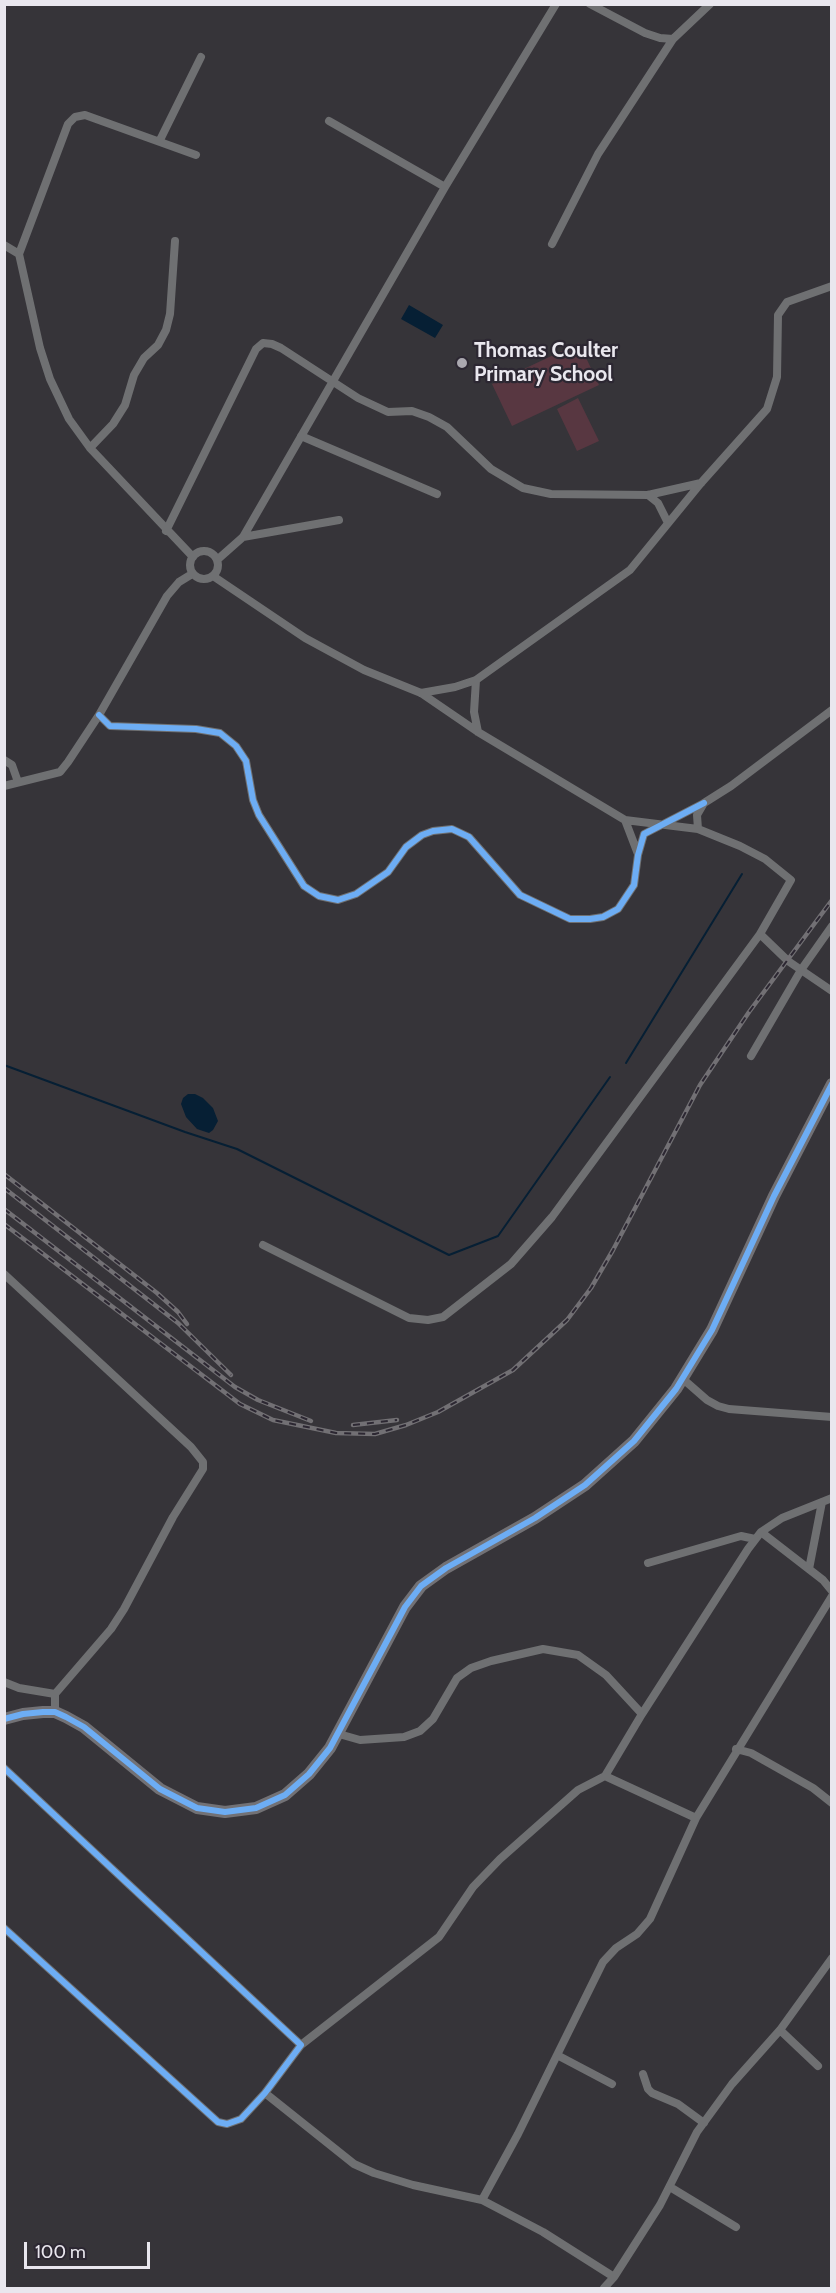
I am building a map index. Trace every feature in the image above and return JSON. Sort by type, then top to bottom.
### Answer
[{"type":"street","points":[[217,560],[243,537],[445,187],[556,4]]},
{"type":"street","points":[[590,4],[645,33],[660,39],[673,39]]},
{"type":"street","points":[[552,244],[598,154],[673,39],[710,4]]},
{"type":"street","points":[[160,140],[201,57]]},
{"type":"street","points":[[193,557],[90,448],[69,419],[50,379],[39,348],[19,254],[68,124],[75,117],[85,115],[160,140],[196,155]]},
{"type":"street","points":[[329,121],[445,187]]},
{"type":"street","points":[[90,448],[125,405],[134,375],[144,358],[158,345],[166,330],[170,314],[175,241]]},
{"type":"street","points":[[4,245],[19,254]]},
{"type":"street","points":[[422,693],[455,687],[476,680],[630,570],[701,483],[767,408],[777,377],[778,315],[787,302],[831,286]]},
{"type":"street","points":[[166,531],[256,349],[263,344],[272,344],[358,398],[388,412],[412,411],[438,422],[447,427],[491,469],[523,488],[551,494],[648,495],[701,483]]},
{"type":"street","points":[[301,436],[437,494]]},
{"type":"street","points":[[648,495],[658,503],[668,523]]},
{"type":"street","points":[[243,537],[339,520]]},
{"type":"street","points":[[206,551],[214,556],[218,568],[213,576],[202,580],[192,574],[190,565],[193,557],[206,551]]},
{"type":"street","points":[[4,786],[60,772],[99,715],[167,596],[179,582],[192,574]]},
{"type":"street","points":[[213,576],[305,638],[364,670],[422,693],[478,732],[625,820],[698,829],[765,859],[791,880],[760,934],[552,1217],[511,1264],[444,1317],[428,1320],[409,1318],[263,1245]]},
{"type":"street","points":[[476,680],[474,712],[478,732]]},
{"type":"street","points":[[99,715],[110,726],[196,729],[220,733],[236,746],[246,761],[253,800],[259,815],[304,886],[319,896],[338,900],[356,894],[388,872],[406,847],[422,835],[452,829],[470,837],[520,895],[570,919],[590,919],[603,917],[618,909],[627,898],[634,885],[638,855],[644,834],[731,786],[831,710]]},
{"type":"street","points":[[4,760],[12,765],[18,782]]},
{"type":"street","points":[[698,829],[698,815],[704,802]]},
{"type":"street","points":[[625,820],[638,855]]},
{"type":"street","points":[[751,1056],[801,970],[831,926]]},
{"type":"street","points":[[760,934],[801,970],[831,990]]},
{"type":"street","points":[[4,1719],[23,1714],[55,1712],[84,1727],[160,1789],[197,1808],[225,1812],[256,1808],[285,1795],[309,1774],[339,1734],[405,1607],[421,1586],[446,1568],[535,1518],[585,1485],[634,1441],[683,1379],[712,1330],[774,1196],[831,1084]]},
{"type":"street","points":[[4,1274],[191,1447],[203,1462],[203,1469],[173,1517],[124,1609],[111,1629],[55,1694],[55,1712]]},
{"type":"street","points":[[683,1379],[707,1400],[729,1409],[831,1417]]},
{"type":"street","points":[[4,1928],[218,2122],[227,2124],[240,2119],[265,2093],[301,2045],[439,1937],[474,1887],[500,1859],[578,1790],[605,1776],[642,1714],[758,1535],[782,1518],[831,1498]]},
{"type":"street","points":[[809,1569],[822,1502]]},
{"type":"street","points":[[482,2200],[518,2134],[603,1962],[616,1948],[637,1934],[650,1919],[696,1818],[831,1594],[830,1587],[809,1569],[758,1535],[741,1536],[648,1563]]},
{"type":"street","points":[[339,1734],[360,1740],[380,1740],[404,1737],[420,1731],[433,1719],[457,1678],[471,1668],[543,1649],[578,1655],[606,1675],[642,1714]]},
{"type":"street","points":[[4,1682],[19,1688],[55,1694]]},
{"type":"street","points":[[736,1749],[752,1753],[813,1788],[831,1803]]},
{"type":"street","points":[[4,1768],[301,2045]]},
{"type":"street","points":[[605,1776],[696,1818]]},
{"type":"street","points":[[604,2289],[614,2277],[670,2187],[704,2122],[732,2084],[780,2030],[831,1958]]},
{"type":"street","points":[[780,2030],[818,2066]]},
{"type":"street","points":[[557,2055],[612,2084]]},
{"type":"street","points":[[643,2074],[648,2089],[652,2093],[678,2104],[704,2122]]},
{"type":"street","points":[[265,2093],[354,2164],[413,2185],[482,2200],[543,2232],[614,2277]]},
{"type":"street","points":[[670,2187],[736,2227]]},
{"type":"shaded area","points":[[579,343],[599,385],[512,426],[492,384]]},
{"type":"shaded area","points":[[578,398],[599,441],[577,451],[557,409]]},
{"type":"water","points":[[409,305],[443,325],[435,338],[401,319]]},
{"type":"water","points":[[188,1094],[195,1094],[203,1098],[213,1108],[218,1121],[209,1133],[197,1129],[186,1117],[181,1104],[183,1098]]},
{"type":"waterway","points":[[626,1063],[742,874]]},
{"type":"waterway","points":[[4,1065],[237,1149],[449,1255],[498,1236],[610,1077]]},
{"type":"railway","points":[[4,1224],[240,1404],[273,1420],[336,1433],[375,1434],[406,1425],[438,1412],[513,1370],[567,1320],[591,1288],[613,1250],[700,1085],[749,1012],[832,900]]},
{"type":"railway","points":[[4,1174],[157,1293],[178,1312],[187,1324]]},
{"type":"railway","points":[[4,1188],[178,1323],[231,1375]]},
{"type":"railway","points":[[4,1209],[235,1387],[258,1400],[311,1421]]},
{"type":"railway","points":[[353,1425],[397,1420]]},
{"type":"cycle path","points":[[99,715],[110,726],[196,729],[220,733],[236,746],[246,761],[253,800],[259,815],[304,886],[319,896],[338,900],[356,894],[388,872],[406,847],[422,835],[452,829],[469,837],[520,895],[570,919],[603,917],[618,909],[634,885],[638,855],[644,834],[704,803]]},
{"type":"cycle path","points":[[4,1719],[43,1712],[55,1712],[66,1717],[84,1727],[160,1789],[197,1808],[225,1812],[256,1808],[285,1795],[309,1774],[330,1748],[405,1607],[421,1586],[446,1568],[535,1518],[585,1485],[634,1441],[676,1389],[712,1330],[774,1196],[832,1084]]},
{"type":"cycle path","points":[[4,1768],[301,2045],[265,2093],[241,2119],[227,2124],[218,2122],[4,1928]]},
{"type":"place","name":"Thomas Coulter Primary School","points":[[462,363]]}]
